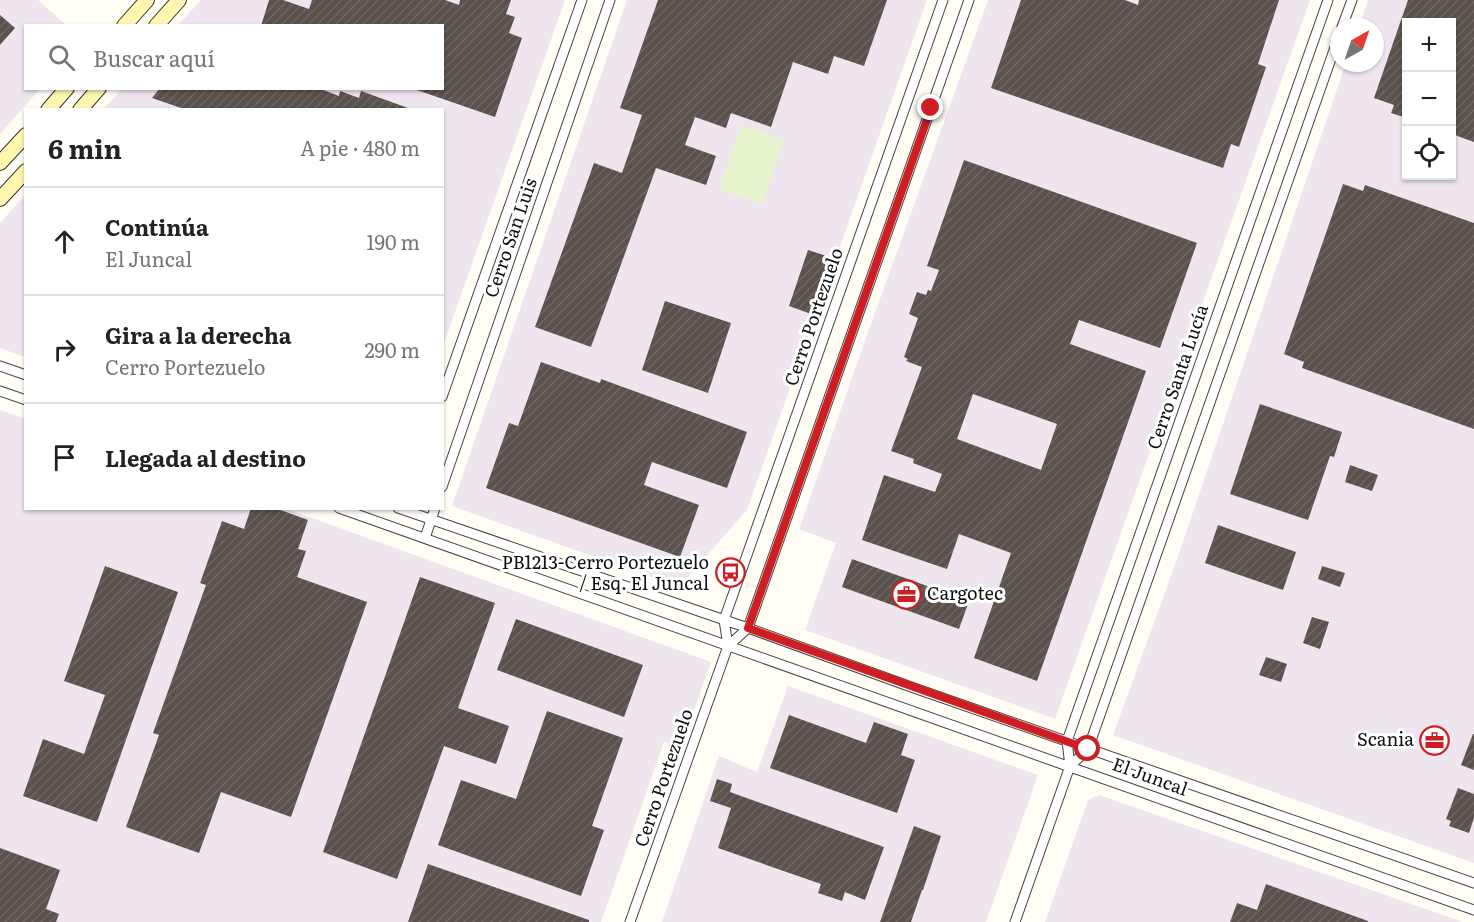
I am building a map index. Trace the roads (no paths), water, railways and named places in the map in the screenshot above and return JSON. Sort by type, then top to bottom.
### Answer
[{"type":"street","points":[[126,24],[147,0]]},
{"type":"street","points":[[158,24],[179,0]]},
{"type":"street","name":"Cerro San Luis","points":[[444,391],[582,0]]},
{"type":"street","name":"Cerro San Luis","points":[[444,481],[610,0]]},
{"type":"street","name":"Cerro Portezuelo","points":[[630,922],[728,646],[724,620],[943,0]]},
{"type":"street","name":"Cerro Portezuelo","points":[[728,646],[748,628],[969,0]]},
{"type":"street","name":"Cerro Santa Lucía","points":[[1015,922],[1070,766],[1067,741],[1328,0]]},
{"type":"street","points":[[1345,18],[1352,0]]},
{"type":"street","name":"Cerro Santa Lucía","points":[[1070,766],[1088,749],[1330,62]]},
{"type":"street","points":[[50,108],[65,90]]},
{"type":"street","points":[[83,108],[97,90]]},
{"type":"street","points":[[0,163],[24,137]]},
{"type":"street","points":[[0,199],[24,173]]},
{"type":"street","points":[[0,366],[24,374]]},
{"type":"street","points":[[0,391],[24,399]]},
{"type":"street","name":"El Juncal","points":[[345,510],[1474,910]]},
{"type":"street","points":[[396,528],[401,510]]},
{"type":"street","name":"El Juncal","points":[[404,510],[748,628],[1474,883]]},
{"type":"street","points":[[425,538],[434,510]]},
{"type":"place","name":"PB1213-Cerro Portezuelo / Esq. El Juncal","points":[[730,573]]},
{"type":"place","name":"Cargotec","points":[[906,594]]},
{"type":"place","name":"Scania","points":[[1435,740]]}]
